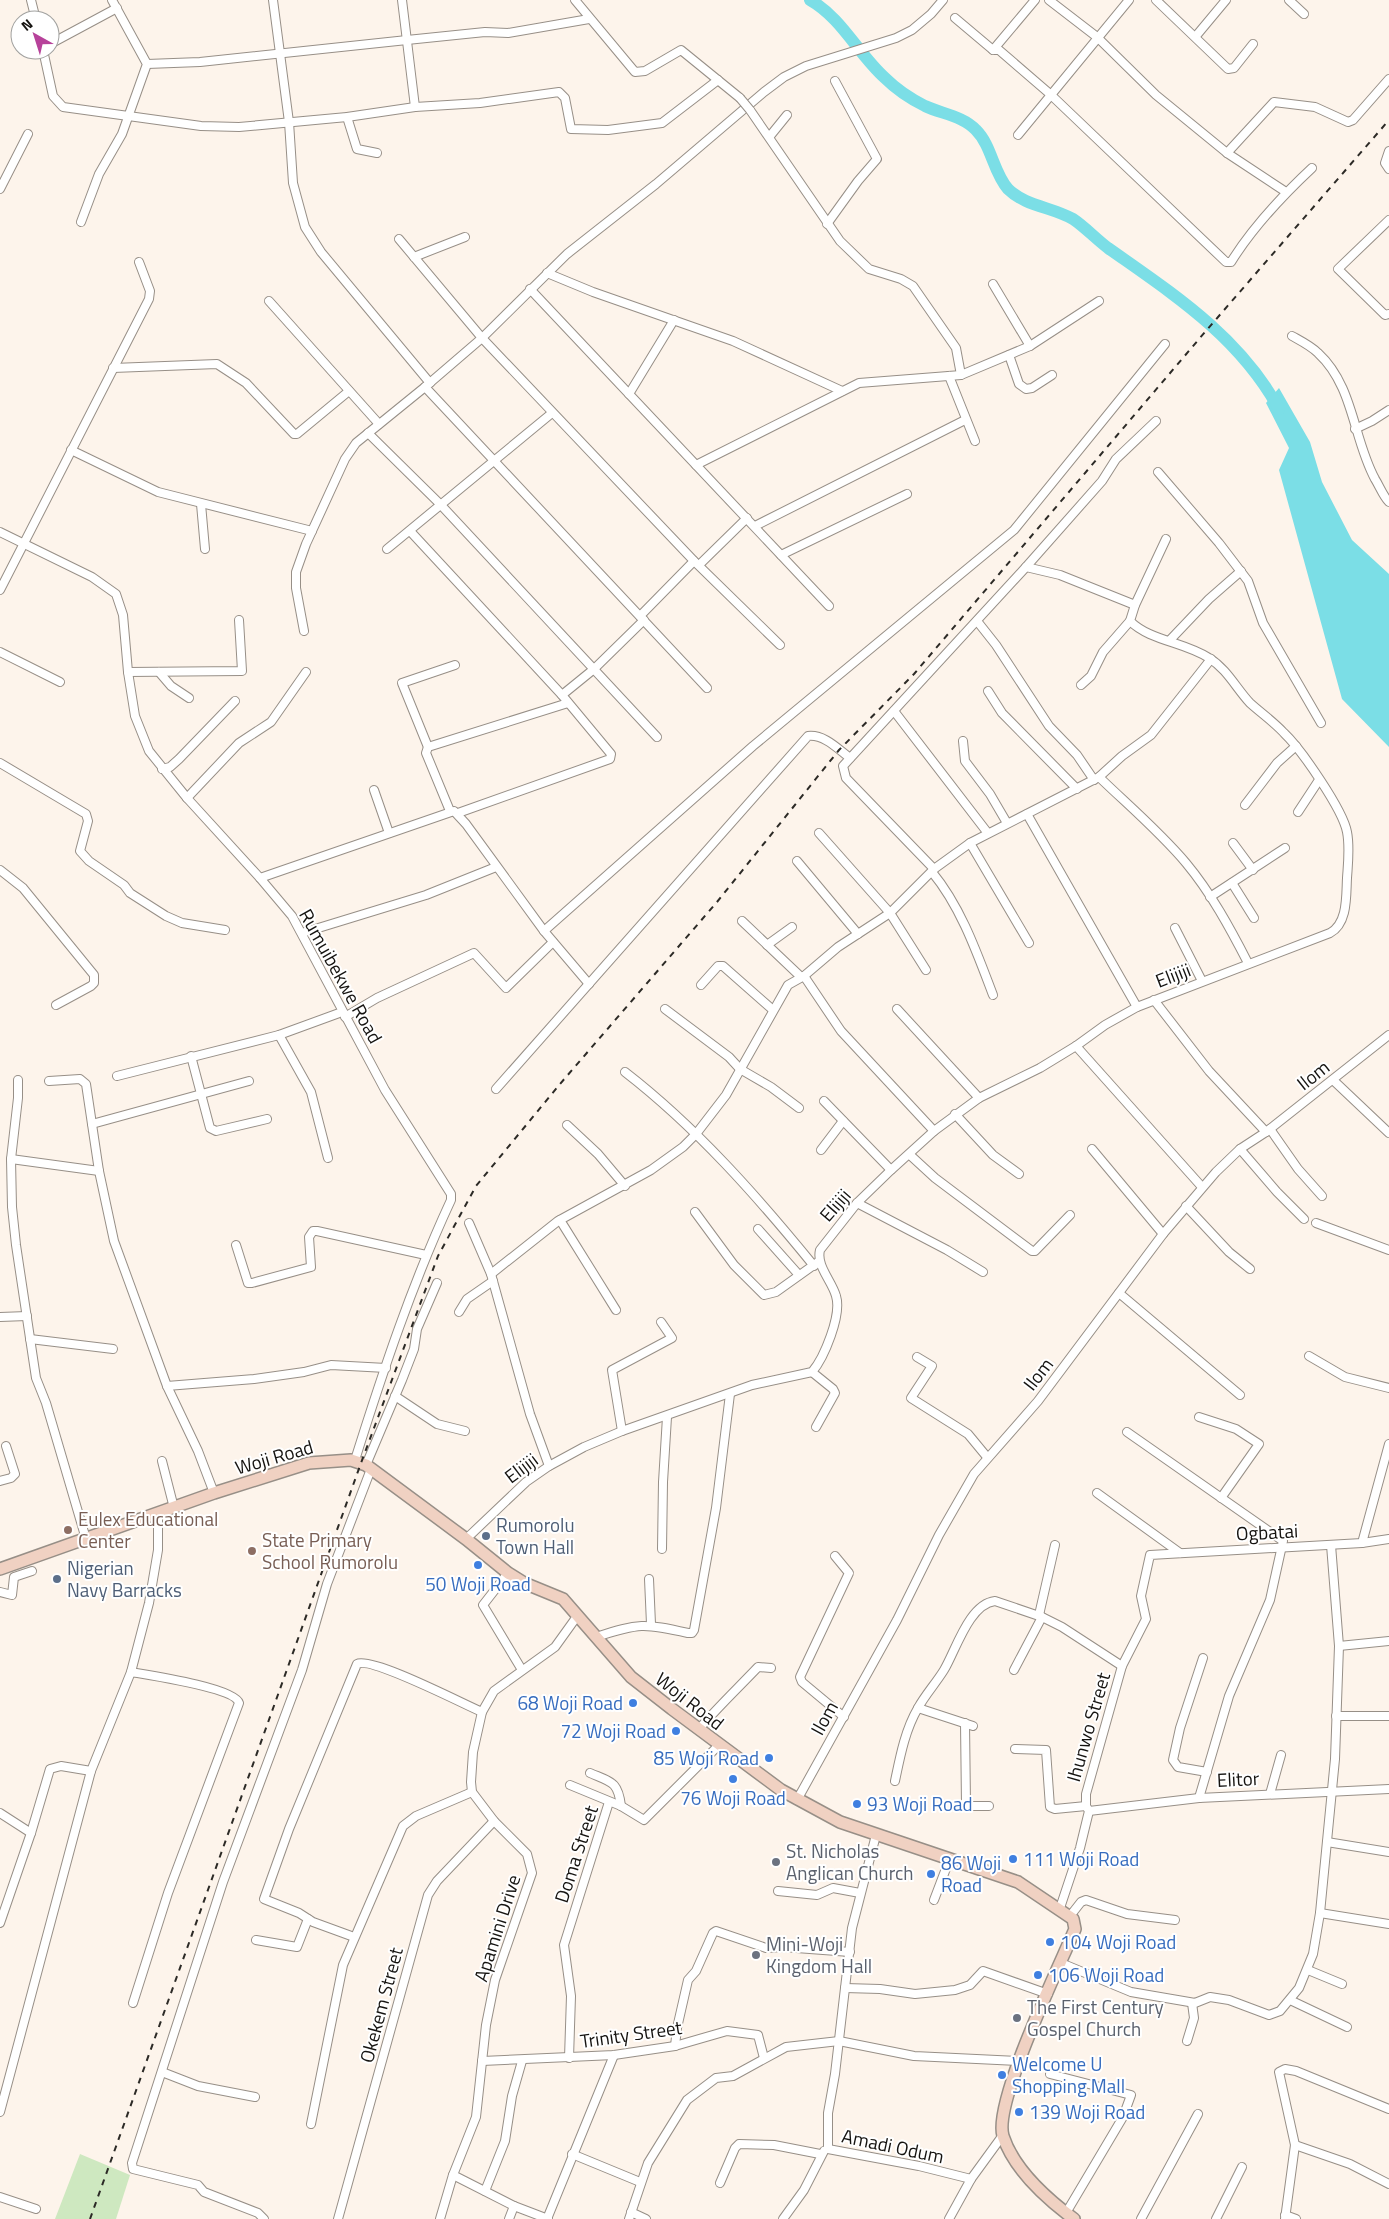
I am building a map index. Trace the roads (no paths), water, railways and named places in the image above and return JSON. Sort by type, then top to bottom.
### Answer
[{"type":"main road","name":"Woji Road","points":[[0,1569],[214,1493],[309,1463],[338,1459],[364,1465],[466,1538],[508,1573],[524,1583],[563,1599],[632,1677],[719,1745],[797,1800],[829,1817],[876,1835],[1018,1882],[1070,1916]]},
{"type":"main road","points":[[1070,1916],[1075,1923],[1075,1929],[1018,2061],[1007,2101],[1003,2135],[1026,2175],[1070,2216]]},
{"type":"street","points":[[81,222],[96,180],[112,155],[130,115],[147,64],[112,0]]},
{"type":"street","points":[[273,0],[289,122],[293,183],[308,234],[428,385],[493,461],[707,688]]},
{"type":"street","points":[[402,0],[415,107]]},
{"type":"street","points":[[575,0],[635,72],[645,71],[681,50],[740,98],[770,136],[840,241],[870,269],[901,279],[913,286],[956,348],[961,376]]},
{"type":"street","points":[[304,631],[295,580],[302,554],[345,459],[356,443],[428,385],[482,338],[567,254],[656,184],[764,92],[784,77],[806,66],[836,56],[881,45],[912,30],[931,14],[943,0]]},
{"type":"street","points":[[993,50],[1035,0]]},
{"type":"street","points":[[1049,0],[1097,37],[1156,95],[1227,153],[1286,192]]},
{"type":"street","points":[[1018,135],[1129,0]]},
{"type":"street","points":[[1156,0],[1230,70],[1253,44]]},
{"type":"street","points":[[1196,36],[1226,0]]},
{"type":"street","points":[[1289,0],[1304,14]]},
{"type":"street","points":[[60,39],[117,8]]},
{"type":"street","points":[[955,18],[993,50],[999,50],[1050,94],[1226,262],[1231,262],[1286,192],[1312,168]]},
{"type":"street","points":[[147,64],[200,62],[279,55],[486,32],[508,33],[589,19]]},
{"type":"street","points":[[45,60],[53,96],[63,108],[130,115],[209,127],[239,127],[347,117],[415,107],[480,103],[558,92],[565,98],[571,129],[608,130],[662,122],[718,80]]},
{"type":"street","points":[[1227,153],[1274,102],[1315,108],[1348,122],[1353,120],[1389,79]]},
{"type":"street","points":[[827,224],[858,181],[877,159],[835,81]]},
{"type":"street","points":[[770,136],[787,116]]},
{"type":"street","points":[[347,117],[357,149],[377,153]]},
{"type":"street","points":[[0,186],[28,134]]},
{"type":"street","points":[[1389,151],[1385,162],[1389,169]]},
{"type":"street","points":[[1389,220],[1338,269],[1385,314],[1389,314]]},
{"type":"street","points":[[414,257],[465,237]]},
{"type":"street","points":[[399,239],[482,338],[697,563],[780,645]]},
{"type":"street","points":[[0,590],[150,296],[139,262]]},
{"type":"street","points":[[547,273],[593,292],[733,341],[842,391]]},
{"type":"street","points":[[993,284],[1030,346]]},
{"type":"street","points":[[530,290],[829,606]]},
{"type":"street","points":[[269,301],[378,424]]},
{"type":"street","points":[[696,465],[842,391],[868,381],[961,376],[1030,346],[1099,301]]},
{"type":"street","points":[[629,394],[674,320]]},
{"type":"street","points":[[1292,336],[1318,353],[1336,377],[1348,398],[1355,429],[1369,468],[1389,502]]},
{"type":"street","points":[[544,931],[753,746],[1014,530],[1165,344]]},
{"type":"street","points":[[1009,355],[1019,384],[1026,389],[1032,388],[1052,375]]},
{"type":"street","points":[[113,368],[217,364],[256,392],[294,434],[297,434],[349,391]]},
{"type":"street","points":[[950,376],[975,441]]},
{"type":"street","points":[[1355,429],[1372,422],[1389,410]]},
{"type":"street","points":[[387,549],[552,412]]},
{"type":"street","points":[[755,526],[966,420]]},
{"type":"street","points":[[993,995],[969,935],[953,903],[933,871],[846,778],[843,766],[1026,567],[1102,481],[1116,459],[1156,421]]},
{"type":"street","points":[[368,433],[440,504],[657,737]]},
{"type":"street","points":[[71,450],[149,489],[312,531]]},
{"type":"street","points":[[1158,472],[1241,571],[1252,587],[1263,623],[1321,723]]},
{"type":"street","points":[[781,555],[907,494]]},
{"type":"street","points":[[202,504],[205,549]]},
{"type":"street","points":[[562,695],[594,669],[697,563],[747,518]]},
{"type":"street","points":[[260,878],[610,759],[611,754],[562,695],[410,531]]},
{"type":"street","name":"Rumuibekwe Road","points":[[0,532],[92,577],[116,594],[123,615],[128,672],[138,727],[149,751],[187,798],[292,916],[385,1090],[451,1194],[451,1200],[426,1255],[401,1319],[386,1368],[364,1465]]},
{"type":"street","points":[[1081,685],[1090,676],[1103,652],[1130,621],[1134,605],[1166,539]]},
{"type":"street","points":[[1026,567],[1060,575],[1134,605]]},
{"type":"street","points":[[1170,640],[1209,599],[1241,571]]},
{"type":"street","points":[[128,672],[242,671],[239,620]]},
{"type":"street","points":[[977,621],[1049,726],[1097,778],[1174,850],[1210,897],[1248,963]]},
{"type":"street","points":[[1130,621],[1141,629],[1192,649],[1211,659],[1227,674],[1252,705],[1284,732],[1319,780],[1298,812]]},
{"type":"street","points":[[0,652],[60,682]]},
{"type":"street","points":[[459,1312],[467,1299],[560,1220],[625,1186],[672,1156],[696,1134],[726,1094],[785,988],[838,947],[890,913],[933,871],[970,842],[1097,778],[1122,756],[1151,735],[1211,659]]},
{"type":"street","points":[[456,665],[402,683],[428,747],[426,753],[454,812],[544,931],[589,984]]},
{"type":"street","points":[[159,672],[171,686],[189,698]]},
{"type":"street","points":[[187,798],[234,748],[271,722],[306,672]]},
{"type":"street","points":[[988,691],[1002,713],[1077,789]]},
{"type":"street","points":[[162,769],[170,767],[175,763],[235,701]]},
{"type":"street","points":[[428,747],[568,703]]},
{"type":"street","points":[[894,711],[987,832]]},
{"type":"street","points":[[496,1089],[808,736],[814,735],[826,740],[850,758]]},
{"type":"street","points":[[963,741],[965,761],[990,794],[1007,823]]},
{"type":"street","points":[[1245,805],[1277,763],[1296,746]]},
{"type":"street","points":[[0,763],[86,814],[88,821],[80,851],[89,861],[124,885],[130,893],[166,916],[182,923],[225,930]]},
{"type":"street","name":"Elijiji","points":[[817,1263],[822,1245],[857,1203],[934,1131],[979,1098],[1034,1071],[1076,1046],[1105,1025],[1137,1007],[1335,930],[1342,920],[1345,902],[1348,838],[1345,824],[1319,780]]},
{"type":"street","points":[[374,790],[389,833]]},
{"type":"street","points":[[1027,814],[1137,1007]]},
{"type":"street","points":[[819,834],[890,913],[926,970]]},
{"type":"street","points":[[970,842],[1029,943]]},
{"type":"street","points":[[1233,843],[1253,870]]},
{"type":"street","points":[[1210,897],[1285,848]]},
{"type":"street","points":[[797,861],[858,934]]},
{"type":"street","points":[[302,933],[426,895],[496,868]]},
{"type":"street","points":[[0,870],[23,888],[94,975],[94,983],[91,986],[56,1005]]},
{"type":"street","points":[[1232,883],[1254,918]]},
{"type":"street","points":[[742,921],[802,976],[841,1031],[934,1131]]},
{"type":"street","points":[[767,945],[792,926]]},
{"type":"street","points":[[1175,928],[1202,981]]},
{"type":"street","points":[[118,1076],[279,1035],[343,1014],[474,954],[506,988],[553,942]]},
{"type":"street","points":[[701,985],[718,966],[723,966],[772,1010]]},
{"type":"street","points":[[1154,1000],[1209,1071],[1268,1131],[1298,1170],[1322,1196]]},
{"type":"street","points":[[665,1009],[728,1057],[740,1069],[771,1087],[799,1108]]},
{"type":"street","points":[[897,1009],[979,1098]]},
{"type":"street","points":[[279,1035],[310,1092],[328,1158]]},
{"type":"street","points":[[1386,1038],[1389,1046]]},
{"type":"street","name":"Ilom","points":[[797,1800],[897,1620],[967,1483],[987,1457],[1038,1401],[1163,1234],[1202,1187],[1240,1149],[1268,1131],[1386,1038]]},
{"type":"street","points":[[1076,1046],[1202,1187]]},
{"type":"street","points":[[191,1056],[200,1096],[210,1128],[213,1130],[267,1118]]},
{"type":"street","points":[[625,1072],[696,1134],[817,1263],[836,1296],[838,1305],[825,1352],[812,1372],[833,1389],[835,1393],[816,1427]]},
{"type":"street","points":[[18,1080],[18,1098],[11,1159],[12,1207],[30,1340],[36,1378],[46,1403],[86,1540]]},
{"type":"street","points":[[49,1081],[83,1080],[86,1084],[99,1171],[114,1241],[167,1386],[198,1451],[214,1493]]},
{"type":"street","points":[[1333,1080],[1389,1133]]},
{"type":"street","points":[[92,1124],[249,1082]]},
{"type":"street","points":[[824,1101],[891,1170]]},
{"type":"street","points":[[955,1114],[992,1155],[1019,1174]]},
{"type":"street","points":[[821,1150],[843,1121]]},
{"type":"street","points":[[567,1125],[603,1160],[625,1186]]},
{"type":"street","points":[[1092,1149],[1163,1234]]},
{"type":"street","points":[[1240,1149],[1304,1219]]},
{"type":"street","points":[[910,1155],[935,1178],[1032,1251],[1035,1251],[1070,1215]]},
{"type":"street","points":[[11,1159],[99,1171]]},
{"type":"street","points":[[857,1203],[947,1250],[983,1272]]},
{"type":"street","points":[[1186,1206],[1236,1259],[1250,1269]]},
{"type":"street","points":[[694,1212],[734,1265],[764,1295],[776,1292],[817,1263]]},
{"type":"street","points":[[560,1220],[616,1310]]},
{"type":"street","points":[[469,1223],[492,1277],[530,1414],[549,1466]]},
{"type":"street","points":[[1316,1223],[1389,1250]]},
{"type":"street","points":[[758,1229],[799,1275]]},
{"type":"street","points":[[236,1245],[246,1281],[252,1283],[310,1267],[309,1237],[316,1230],[426,1255]]},
{"type":"street","points":[[264,2219],[258,2212],[204,2192],[198,2185],[133,2169],[132,2163],[223,1882],[302,1670],[364,1465],[414,1349],[417,1329],[437,1283]]},
{"type":"street","points":[[1120,1293],[1240,1394]]},
{"type":"street","points":[[0,1317],[27,1316]]},
{"type":"street","points":[[622,1431],[612,1370],[672,1338],[661,1322]]},
{"type":"street","points":[[30,1340],[112,1349]]},
{"type":"street","points":[[1309,1356],[1345,1377],[1389,1388]]},
{"type":"street","points":[[917,1357],[932,1366],[910,1398],[968,1434],[987,1457]]},
{"type":"street","points":[[167,1386],[254,1379],[304,1372],[331,1365],[386,1368]]},
{"type":"street","name":"Elijiji","points":[[466,1538],[519,1488],[549,1466],[622,1431],[667,1417],[766,1381],[812,1372]]},
{"type":"street","points":[[596,1637],[633,1626],[651,1624],[688,1633],[692,1633],[694,1630],[716,1508],[730,1394]]},
{"type":"street","points":[[395,1396],[437,1424],[465,1431]]},
{"type":"street","points":[[662,1549],[663,1482],[667,1417]]},
{"type":"street","points":[[1199,1417],[1236,1429],[1259,1444],[1221,1498]]},
{"type":"street","points":[[1127,1432],[1282,1538],[1283,1548],[1270,1600],[1230,1696],[1200,1798]]},
{"type":"street","points":[[1362,1543],[1386,1470],[1389,1444]]},
{"type":"street","points":[[0,1481],[11,1478],[15,1474],[6,1446]]},
{"type":"street","points":[[162,1461],[174,1508]]},
{"type":"street","points":[[1098,1493],[1180,1553]]},
{"type":"street","points":[[0,2112],[91,1771],[131,1672],[149,1603],[158,1550],[158,1513]]},
{"type":"street","name":"Ogbatai","points":[[1148,1558],[1154,1554],[1332,1545],[1389,1539]]},
{"type":"street","points":[[1014,1670],[1041,1616],[1055,1545]]},
{"type":"street","points":[[1061,1963],[1131,1992],[1192,2003],[1200,2002],[1210,1997],[1229,2000],[1273,2015],[1280,2012],[1290,2000],[1308,1970],[1320,1913],[1332,1790],[1339,1646],[1332,1545]]},
{"type":"street","points":[[834,1556],[849,1573],[800,1677],[802,1682],[844,1717]]},
{"type":"street","name":"Ihunwo Street","points":[[1060,1908],[1080,1848],[1088,1809],[1086,1794],[1122,1666],[1146,1619],[1141,1596],[1148,1558]]},
{"type":"street","points":[[0,1592],[12,1595],[14,1577],[32,1571]]},
{"type":"street","points":[[508,1573],[483,1605],[522,1670]]},
{"type":"street","points":[[649,1579],[651,1624]]},
{"type":"street","points":[[895,1781],[902,1752],[918,1708],[945,1669],[968,1623],[988,1602],[995,1601],[1041,1616],[1062,1626],[1122,1666]]},
{"type":"street","points":[[311,2124],[341,1971],[354,1936],[403,1826],[416,1816],[472,1792],[473,1752],[482,1712],[494,1692],[555,1647],[578,1615]]},
{"type":"street","points":[[1339,1646],[1389,1641]]},
{"type":"street","points":[[1203,1658],[1180,1728],[1172,1760],[1178,1767],[1207,1772]]},
{"type":"street","points":[[354,1936],[267,1902],[264,1899],[264,1894],[357,1664],[367,1662],[402,1675],[482,1712]]},
{"type":"street","points":[[698,1729],[717,1706],[737,1690],[758,1667],[771,1668]]},
{"type":"street","points":[[131,1672],[190,1683],[234,1696],[239,1703],[168,1893],[133,2003]]},
{"type":"street","points":[[918,1708],[969,1725],[966,1804],[968,1806],[988,1806]]},
{"type":"street","points":[[1336,1716],[1389,1716]]},
{"type":"street","name":"Doma Street","points":[[569,2058],[571,1996],[564,1944],[610,1802],[621,1806],[641,1819],[648,1818],[719,1745]]},
{"type":"street","name":"Elitor","points":[[1015,1749],[1046,1750],[1050,1807],[1055,1809],[1088,1809],[1200,1798],[1389,1788]]},
{"type":"street","points":[[1270,1794],[1281,1755]]},
{"type":"street","points":[[0,1923],[31,1833],[50,1769],[61,1766],[91,1771]]},
{"type":"street","points":[[590,1773],[616,1785],[619,1791],[621,1806]]},
{"type":"street","points":[[570,1785],[610,1802]]},
{"type":"street","name":"Apamini Drive","points":[[440,2219],[452,2175],[476,2117],[486,2025],[495,1980],[532,1873],[527,1854],[494,1822],[472,1792]]},
{"type":"street","points":[[0,1813],[31,1833]]},
{"type":"street","name":"Okekem Street","points":[[338,2219],[428,1895],[437,1881],[494,1822]]},
{"type":"street","name":"Amadi Odum","points":[[876,1835],[854,1916],[828,2113],[828,2149],[919,2166],[971,2179]]},
{"type":"street","points":[[1327,1842],[1389,1852]]},
{"type":"street","points":[[934,1900],[950,1858]]},
{"type":"street","points":[[778,1891],[817,1895],[833,1888],[860,1893]]},
{"type":"street","points":[[1070,1916],[1081,1902],[1086,1900],[1127,1914],[1175,1920]]},
{"type":"street","points":[[1320,1913],[1389,1924]]},
{"type":"street","points":[[256,1940],[297,1947],[308,1918]]},
{"type":"street","points":[[675,2046],[677,2028],[688,1980],[696,1971],[713,1933],[716,1931],[766,1948],[783,1946],[850,1952]]},
{"type":"street","points":[[1308,1970],[1342,1984]]},
{"type":"street","points":[[845,1988],[888,1990],[915,1994],[955,1990],[970,1985],[983,1971],[1048,1994]]},
{"type":"street","points":[[1290,2000],[1347,2028]]},
{"type":"street","points":[[1187,2041],[1194,2018],[1192,2003]]},
{"type":"street","name":"Trinity Street","points":[[482,2061],[522,2061],[614,2055],[675,2046],[714,2034],[737,2031],[758,2035],[764,2058]]},
{"type":"street","points":[[646,2219],[630,2216],[648,2163],[687,2100],[716,2078],[733,2076],[764,2058],[797,2044],[839,2041],[914,2056],[1018,2061]]},
{"type":"street","points":[[452,2175],[514,2206],[548,2219],[572,2154],[614,2055]]},
{"type":"street","points":[[485,2191],[505,2141],[512,2096],[522,2061]]},
{"type":"street","points":[[1296,2219],[1285,2217],[1296,2145],[1279,2078],[1282,2070],[1296,2071],[1389,2109]]},
{"type":"street","points":[[162,2072],[198,2086],[255,2097]]},
{"type":"street","points":[[1050,2074],[1131,2095],[1123,2118],[1070,2216]]},
{"type":"street","points":[[1141,2219],[1198,2114]]},
{"type":"street","points":[[948,2219],[971,2179],[1003,2135]]},
{"type":"street","points":[[720,2183],[735,2148],[739,2144],[774,2144],[820,2154]]},
{"type":"street","points":[[1296,2145],[1350,2164],[1389,2184]]},
{"type":"street","points":[[783,2219],[804,2190],[820,2154],[828,2149]]},
{"type":"street","points":[[572,2154],[640,2182]]},
{"type":"street","points":[[1216,2219],[1242,2167]]},
{"type":"street","points":[[0,2198],[36,2210]]},
{"type":"street","points":[[509,2219],[514,2206]]},
{"type":"water","points":[[1279,388],[1310,442],[1322,482],[1352,540],[1389,574],[1389,747],[1342,699],[1279,470],[1289,448],[1266,403]]},
{"type":"waterway","points":[[810,0],[831,16],[875,68],[904,94],[932,109],[959,118],[971,125],[986,144],[1003,182],[1015,195],[1030,203],[1073,219],[1108,248],[1157,282],[1203,318],[1245,360],[1263,383],[1279,409]]},
{"type":"railway","points":[[90,2219],[361,1463],[438,1256],[476,1186],[560,1084],[717,902],[839,750],[914,674],[1205,332],[1389,120]]},
{"type":"place","name":"Eulex Educational Center","points":[[68,1530]]},
{"type":"place","name":"Rumorolu Town Hall","points":[[486,1536]]},
{"type":"place","name":"State Primary School Rumorolu","points":[[252,1551]]},
{"type":"place","name":"50 Woji Road","points":[[478,1565]]},
{"type":"place","name":"Nigerian Navy Barracks","points":[[57,1579]]},
{"type":"place","name":"68 Woji Road","points":[[633,1703]]},
{"type":"place","name":"72 Woji Road","points":[[676,1731]]},
{"type":"place","name":"85 Woji Road","points":[[769,1758]]},
{"type":"place","name":"76 Woji Road","points":[[733,1779]]},
{"type":"place","name":"93 Woji Road","points":[[857,1804]]},
{"type":"place","name":"111 Woji Road","points":[[1013,1859]]},
{"type":"place","name":"St. Nicholas Anglican Church","points":[[776,1862]]},
{"type":"place","name":"86 Woji Road","points":[[931,1874]]},
{"type":"place","name":"104 Woji Road","points":[[1050,1942]]},
{"type":"place","name":"Mini-Woji Kingdom Hall","points":[[756,1955]]},
{"type":"place","name":"106 Woji Road","points":[[1038,1975]]},
{"type":"place","name":"The First Century Gospel Church","points":[[1017,2018]]},
{"type":"place","name":"Welcome U Shopping Mall","points":[[1002,2075]]},
{"type":"place","name":"139 Woji Road","points":[[1019,2112]]}]
